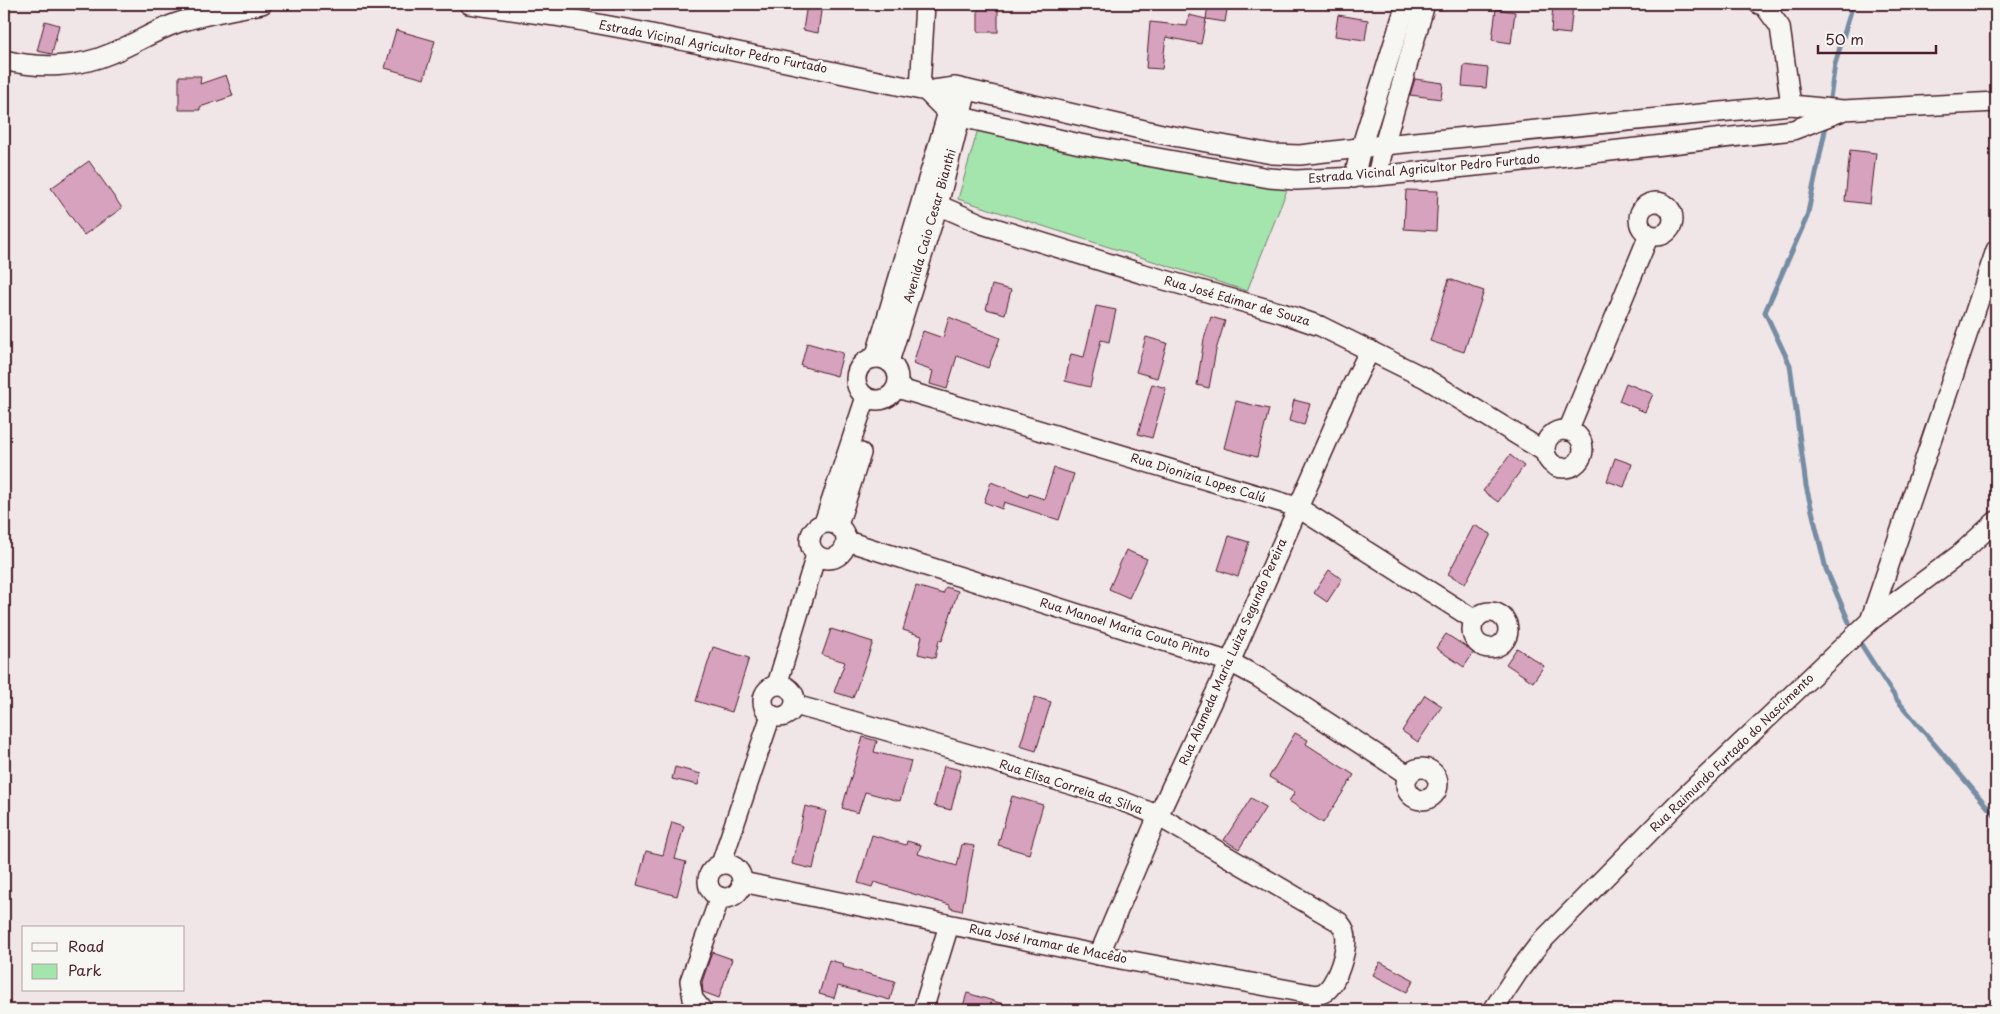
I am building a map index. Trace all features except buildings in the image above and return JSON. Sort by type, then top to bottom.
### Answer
[{"type":"street","points":[[4,60],[18,64],[55,66],[83,63],[110,54],[177,23],[221,11],[262,4]]},
{"type":"street","name":"Estrada Vicinal Agricultor Pedro Furtado","points":[[469,4],[555,16],[628,29],[923,90],[961,88],[1162,134],[1272,154],[1300,156],[1384,145],[1791,105],[1817,114]]},
{"type":"street","points":[[925,4],[923,90],[954,115]]},
{"type":"street","points":[[1354,178],[1361,148],[1406,4]]},
{"type":"street","points":[[1377,176],[1384,145],[1425,4]]},
{"type":"street","points":[[1759,4],[1763,4],[1780,27],[1791,105]]},
{"type":"street","name":"Avenida Caio Cesar Bianthi","points":[[882,360],[961,88]]},
{"type":"street","name":"Estrada Vicinal Agricultor Pedro Furtado","points":[[954,115],[1080,144],[1269,178],[1296,180],[1377,176],[1793,130],[1817,114],[1840,111],[1996,102]]},
{"type":"street","name":"Avenida Caio Cesar Bianthi","points":[[882,360],[938,205],[954,115]]},
{"type":"street","name":"Rua José Edimar de Souza","points":[[938,205],[982,224],[1320,326],[1425,378],[1545,452],[1551,463],[1556,467],[1569,468],[1575,465],[1582,455],[1582,443],[1568,431]]},
{"type":"street","points":[[1545,452],[1545,446],[1551,435],[1556,432],[1568,431],[1649,235]]},
{"type":"street","points":[[1870,621],[1996,250]]},
{"type":"street","name":"Rua Alameda Maria Luiza Segundo Pereira","points":[[1099,955],[1158,816],[1230,662],[1350,390],[1370,350]]},
{"type":"street","points":[[882,360],[897,370],[897,388],[890,397],[872,399],[858,388],[856,375],[863,364],[882,360]]},
{"type":"street","name":"Rua Dionizia Lopes Calú","points":[[897,388],[1298,507],[1475,620]]},
{"type":"street","points":[[836,530],[814,529],[810,545],[820,557],[830,560],[844,551],[836,530],[872,399]]},
{"type":"street","name":"Rua Raimundo Furtado do Nascimento","points":[[1493,1010],[1518,972],[1540,944],[1680,801],[1870,621],[1960,554],[1996,521]]},
{"type":"street","name":"Rua Manoel Maria Couto Pinto","points":[[836,530],[1230,662],[1258,677],[1408,775]]},
{"type":"street","points":[[783,686],[820,557]]},
{"type":"street","points":[[732,871],[714,867],[710,871],[707,881],[711,891],[720,897],[732,896],[740,888],[732,871],[783,712],[796,697],[783,686],[770,687],[764,696],[764,707],[783,712]]},
{"type":"street","name":"Rua Elisa Correia da Silva","points":[[783,712],[1068,784],[1134,805],[1158,816],[1339,922],[1345,930],[1346,937],[1341,966]]},
{"type":"street","name":"Rua José Iramar de Macêdo","points":[[732,871],[949,925],[1316,995],[1324,992],[1331,985],[1341,966]]},
{"type":"street","points":[[702,1010],[693,999],[690,981],[720,897]]},
{"type":"street","points":[[923,1010],[949,925]]},
{"type":"green space","points":[[980,122],[1291,180],[1247,291],[958,199]]},
{"type":"waterway","points":[[1829,105],[1835,64],[1853,4]]},
{"type":"waterway","points":[[1827,121],[1807,217],[1765,312],[1790,365],[1806,486],[1826,569],[1849,622]]},
{"type":"waterway","points":[[1857,638],[1897,700],[1996,817]]}]
